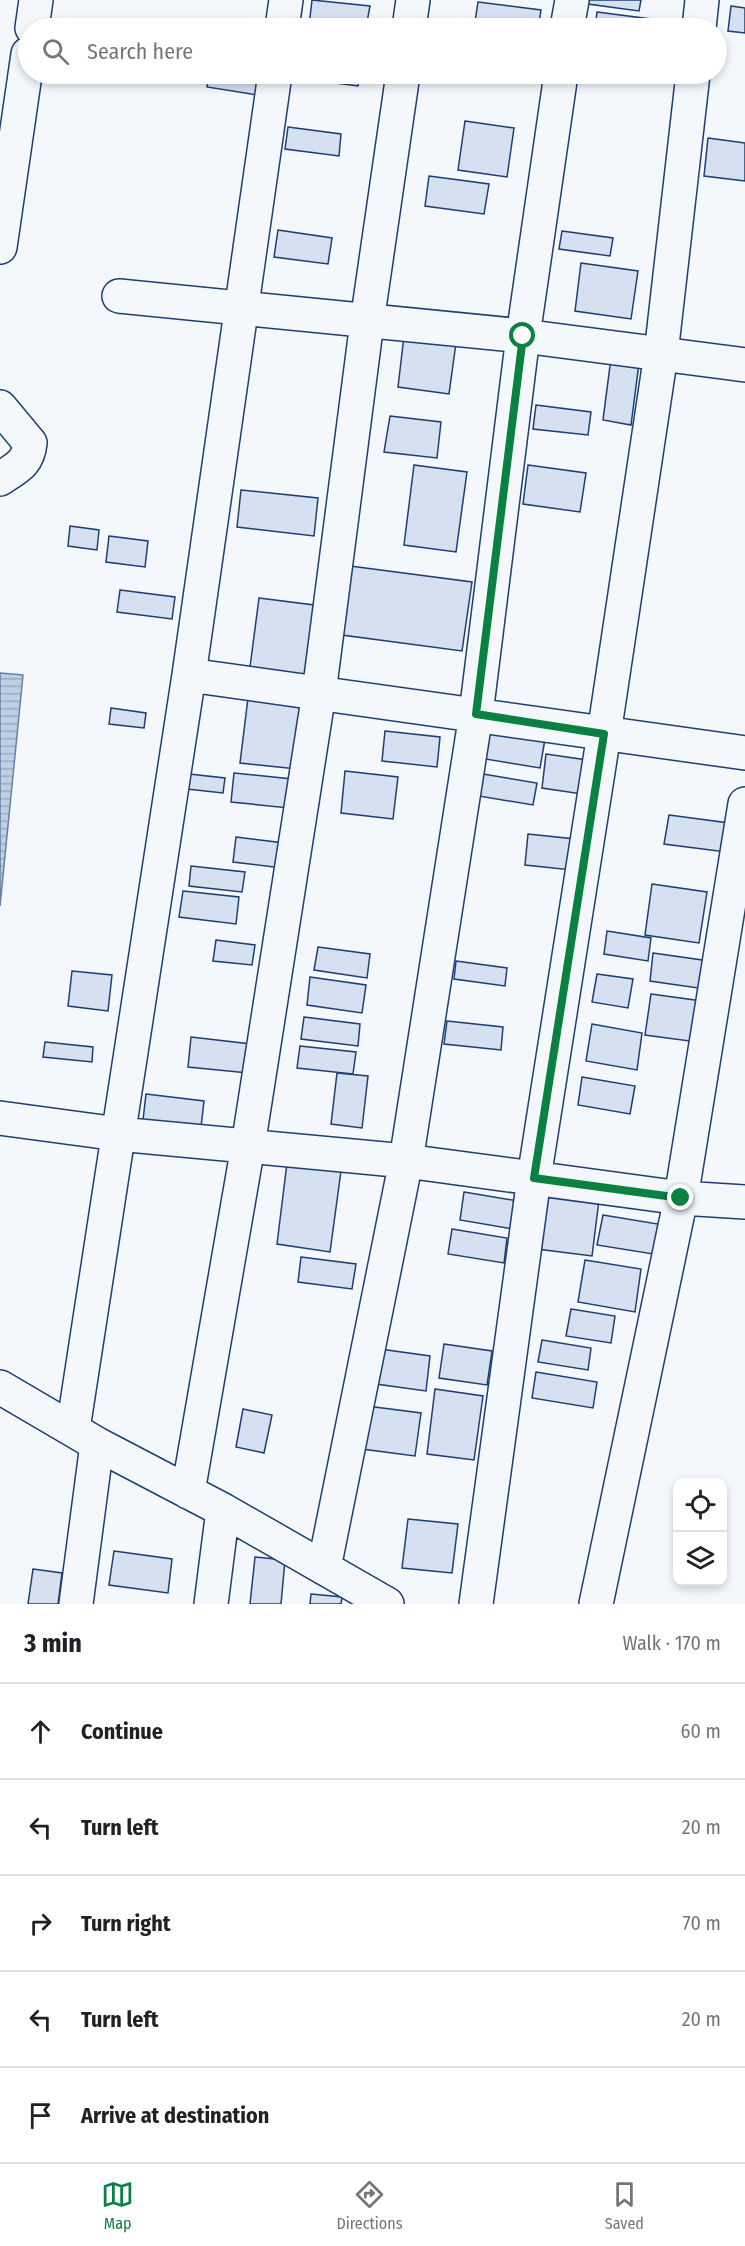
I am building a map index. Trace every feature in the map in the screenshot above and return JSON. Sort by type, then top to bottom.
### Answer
[{"type":"street","points":[[33,18],[36,0]]},
{"type":"street","points":[[283,18],[286,0]]},
{"type":"street","points":[[410,18],[413,0]]},
{"type":"street","points":[[569,18],[572,0]]},
{"type":"street","points":[[700,18],[702,0]]},
{"type":"street","points":[[0,248],[24,84]]},
{"type":"street","points":[[76,1604],[85,1437],[118,1134],[189,675],[274,84]]},
{"type":"street","points":[[188,1492],[248,1146],[319,693],[402,84]]},
{"type":"street","points":[[324,1568],[406,1161],[476,714],[523,336],[560,84]]},
{"type":"street","points":[[476,1604],[534,1178],[661,354],[692,84]]},
{"type":"street","points":[[119,296],[523,336],[745,365]]},
{"type":"street","points":[[0,406],[30,443],[29,456],[21,465],[0,479]]},
{"type":"street","points":[[189,675],[745,753]]},
{"type":"street","points":[[596,1604],[681,1198],[745,804]]},
{"type":"street","points":[[0,1118],[118,1134],[406,1161],[681,1198],[745,1202]]},
{"type":"street","points":[[0,1387],[85,1437],[223,1510],[387,1604]]},
{"type":"street","points":[[211,1604],[223,1510]]},
{"type":"water","points":[[0,673],[23,675],[0,906]]},
{"type":"building","points":[[312,0],[370,6],[368,18],[310,18]]},
{"type":"building","points":[[589,0],[641,0],[639,11],[588,4]]},
{"type":"building","points":[[478,2],[541,10],[540,18],[476,18]]},
{"type":"building","points":[[731,6],[745,8],[745,33],[728,31]]},
{"type":"building","points":[[597,12],[643,18],[596,18]]},
{"type":"building","points":[[207,84],[272,84],[270,97],[207,87]]},
{"type":"building","points":[[465,121],[514,128],[507,177],[458,170]]},
{"type":"building","points":[[288,127],[341,134],[339,156],[285,149]]},
{"type":"building","points":[[708,138],[745,143],[745,181],[704,176]]},
{"type":"building","points":[[429,176],[489,184],[484,214],[425,206]]},
{"type":"building","points":[[278,230],[332,238],[328,264],[274,257]]},
{"type":"building","points":[[562,231],[613,238],[610,256],[559,249]]},
{"type":"building","points":[[581,263],[638,271],[631,319],[575,311]]},
{"type":"building","points":[[404,336],[456,343],[449,394],[398,387]]},
{"type":"building","points":[[611,358],[639,363],[631,425],[603,420]]},
{"type":"building","points":[[536,405],[591,412],[588,435],[533,429]]},
{"type":"building","points":[[390,416],[441,422],[437,458],[384,452]]},
{"type":"building","points":[[414,465],[467,472],[456,552],[404,545]]},
{"type":"building","points":[[528,465],[586,473],[580,512],[523,504]]},
{"type":"building","points":[[241,490],[318,498],[314,536],[237,527]]},
{"type":"building","points":[[70,526],[99,530],[97,550],[68,546]]},
{"type":"building","points":[[109,536],[148,541],[145,567],[106,562]]},
{"type":"building","points":[[350,566],[472,582],[462,651],[342,635]]},
{"type":"building","points":[[120,590],[175,597],[172,619],[117,612]]},
{"type":"building","points":[[259,598],[314,605],[305,675],[250,667]]},
{"type":"building","points":[[248,698],[304,704],[297,769],[240,763]]},
{"type":"building","points":[[111,708],[146,713],[144,728],[109,724]]},
{"type":"building","points":[[490,730],[545,739],[540,768],[485,759]]},
{"type":"building","points":[[385,731],[440,737],[437,767],[382,761]]},
{"type":"building","points":[[546,754],[587,760],[582,794],[542,788]]},
{"type":"building","points":[[345,771],[398,777],[393,819],[341,813]]},
{"type":"building","points":[[180,773],[225,778],[223,793],[178,788]]},
{"type":"building","points":[[234,773],[292,779],[289,808],[231,802]]},
{"type":"building","points":[[477,773],[537,783],[533,805],[473,795]]},
{"type":"building","points":[[669,815],[729,823],[726,852],[664,844]]},
{"type":"building","points":[[528,834],[575,839],[572,870],[525,865]]},
{"type":"building","points":[[236,837],[284,843],[282,868],[233,862]]},
{"type":"building","points":[[191,866],[245,872],[242,892],[189,886]]},
{"type":"building","points":[[652,884],[707,892],[699,943],[645,935]]},
{"type":"building","points":[[183,891],[239,897],[236,924],[179,917]]},
{"type":"building","points":[[607,931],[651,938],[648,961],[604,954]]},
{"type":"building","points":[[216,940],[255,945],[252,965],[213,961]]},
{"type":"building","points":[[318,947],[370,954],[367,978],[314,970]]},
{"type":"building","points":[[653,953],[709,961],[705,989],[650,981]]},
{"type":"building","points":[[456,961],[507,968],[505,986],[454,979]]},
{"type":"building","points":[[72,971],[112,975],[108,1011],[68,1006]]},
{"type":"building","points":[[597,974],[633,979],[628,1008],[592,1002]]},
{"type":"building","points":[[310,977],[366,985],[362,1013],[307,1005]]},
{"type":"building","points":[[651,994],[702,1001],[697,1042],[645,1035]]},
{"type":"building","points":[[304,1017],[360,1024],[358,1046],[301,1039]]},
{"type":"building","points":[[447,1021],[503,1027],[501,1050],[444,1044]]},
{"type":"building","points":[[592,1024],[642,1033],[637,1070],[586,1061]]},
{"type":"building","points":[[191,1037],[251,1044],[248,1073],[188,1067]]},
{"type":"building","points":[[45,1042],[93,1047],[92,1062],[43,1057]]},
{"type":"building","points":[[300,1046],[356,1052],[353,1074],[297,1068]]},
{"type":"building","points":[[337,1073],[368,1076],[362,1128],[331,1124]]},
{"type":"building","points":[[582,1077],[635,1086],[630,1114],[578,1105]]},
{"type":"building","points":[[146,1094],[204,1101],[201,1127],[143,1120]]},
{"type":"building","points":[[287,1163],[341,1171],[330,1252],[277,1244]]},
{"type":"building","points":[[464,1192],[524,1202],[519,1230],[460,1220]]},
{"type":"building","points":[[545,1193],[599,1200],[592,1256],[537,1249]]},
{"type":"building","points":[[603,1215],[658,1224],[653,1254],[597,1245]]},
{"type":"building","points":[[452,1229],[507,1238],[504,1263],[448,1254]]},
{"type":"building","points":[[301,1257],[356,1264],[352,1289],[298,1282]]},
{"type":"building","points":[[585,1260],[641,1269],[635,1312],[578,1302]]},
{"type":"building","points":[[571,1309],[615,1316],[611,1343],[566,1336]]},
{"type":"building","points":[[542,1340],[591,1348],[588,1370],[538,1362]]},
{"type":"building","points":[[444,1344],[492,1351],[487,1385],[439,1378]]},
{"type":"building","points":[[380,1349],[430,1356],[426,1391],[376,1384]]},
{"type":"building","points":[[536,1372],[597,1382],[593,1408],[532,1398]]},
{"type":"building","points":[[435,1389],[483,1396],[474,1460],[427,1454]]},
{"type":"building","points":[[367,1406],[421,1413],[415,1456],[362,1449]]},
{"type":"building","points":[[243,1409],[272,1415],[264,1453],[236,1447]]},
{"type":"building","points":[[408,1519],[458,1524],[452,1573],[402,1568]]},
{"type":"building","points":[[114,1551],[172,1559],[168,1593],[109,1585]]},
{"type":"building","points":[[255,1557],[285,1560],[281,1604],[250,1604]]},
{"type":"building","points":[[33,1569],[62,1573],[58,1604],[28,1604]]},
{"type":"building","points":[[311,1594],[342,1597],[341,1604],[310,1604]]},
{"type":"route","points":[[523,336],[476,714],[604,734],[534,1178],[681,1198]]}]
